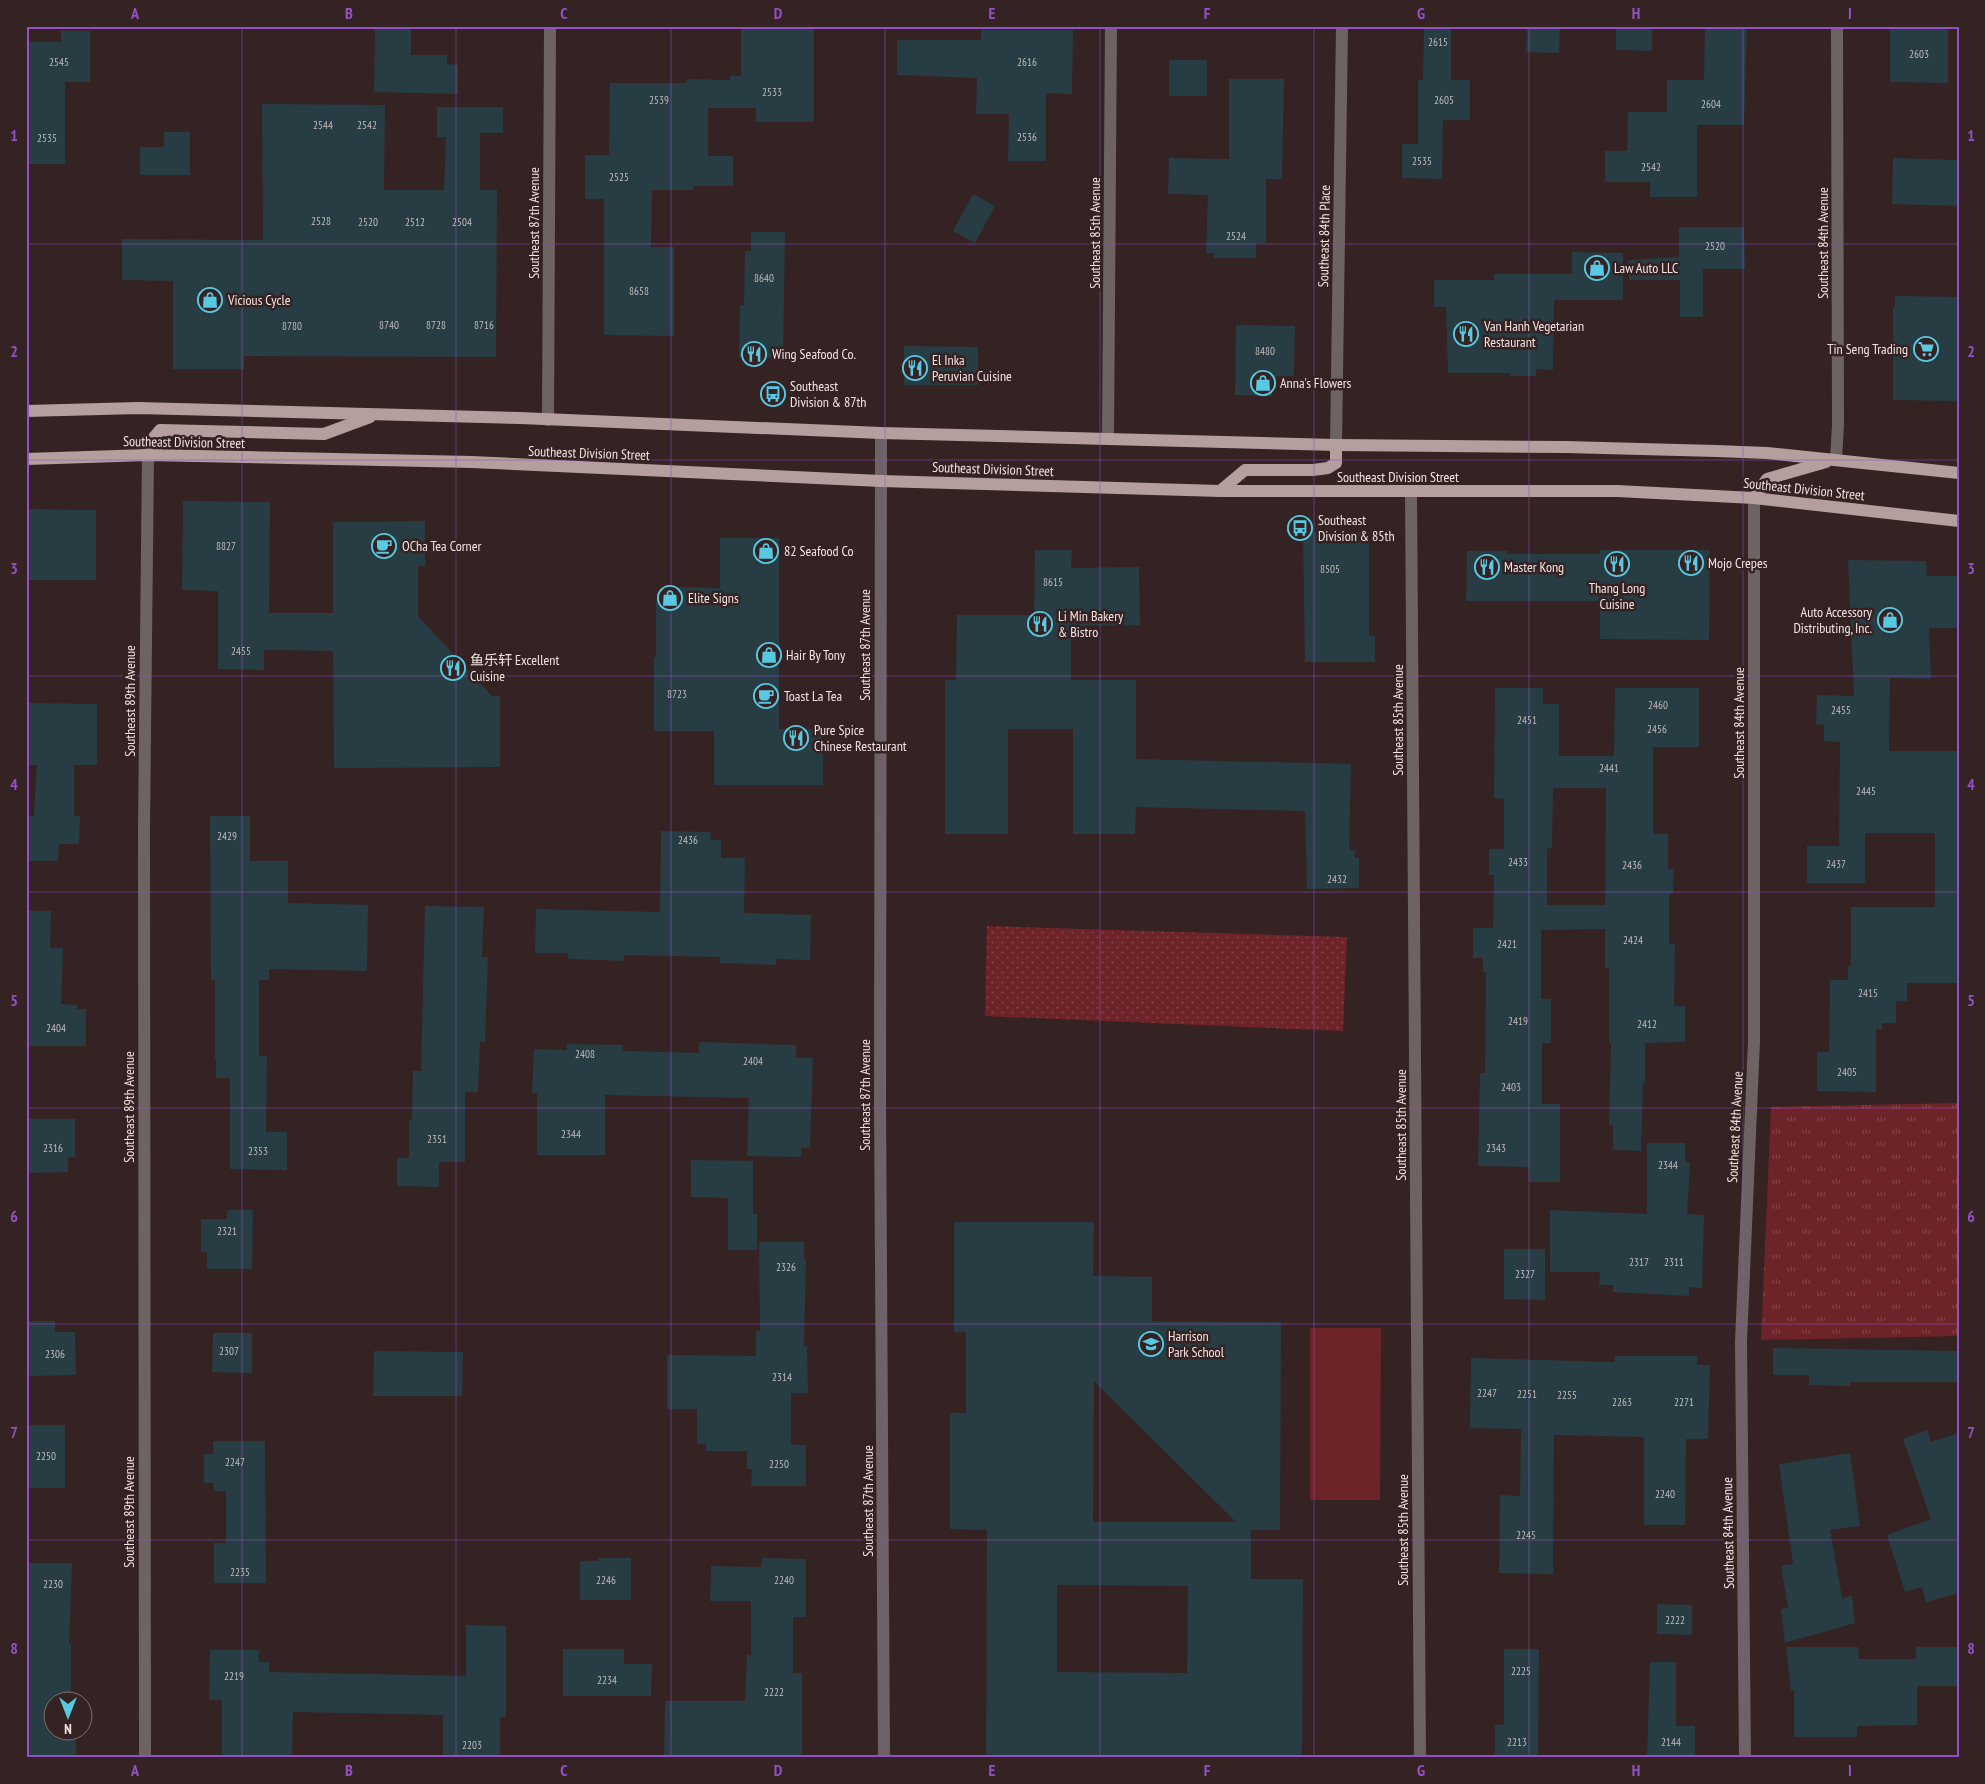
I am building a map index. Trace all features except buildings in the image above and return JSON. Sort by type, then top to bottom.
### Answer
[{"type":"main road","points":[[26,411],[138,408],[376,414],[1108,440],[1716,451],[1767,453],[1959,473]]},
{"type":"main road","points":[[148,455],[150,442],[160,430],[324,434],[376,414]]},
{"type":"main road","points":[[1220,492],[1245,470],[1313,470],[1328,468],[1336,463],[1336,445]]},
{"type":"main road","name":"Southeast Division Street","points":[[26,459],[148,455],[472,462],[881,481],[1220,492],[1617,492],[1754,498],[1959,521]]},
{"type":"main road","points":[[1754,498],[1767,479],[1836,460]]},
{"type":"street","name":"Southeast 87th Avenue","points":[[548,420],[550,26]]},
{"type":"street","name":"Southeast 85th Avenue","points":[[1108,440],[1111,26]]},
{"type":"street","name":"Southeast 84th Place","points":[[1336,445],[1342,26]]},
{"type":"street","name":"Southeast 84th Avenue","points":[[1836,460],[1838,425],[1837,26]]},
{"type":"street","name":"Southeast 87th Avenue","points":[[881,433],[880,1112],[884,1758]]},
{"type":"street","name":"Southeast 89th Avenue","points":[[145,1758],[144,820],[148,455]]},
{"type":"street","name":"Southeast 85th Avenue","points":[[1411,492],[1420,1758]]},
{"type":"street","name":"Southeast 84th Avenue","points":[[1746,1758],[1741,1342],[1754,1041],[1754,498]]},
{"type":"green space","points":[[987,926],[1347,937],[1343,1031],[985,1016]]},
{"type":"green space","points":[[1959,1103],[1959,1336],[1761,1340],[1771,1107]]},
{"type":"green space","points":[[1310,1328],[1381,1328],[1380,1500],[1310,1500]]},
{"type":"place","name":"Law Auto LLC","points":[[1597,268]]},
{"type":"place","name":"Vicious Cycle","points":[[210,300]]},
{"type":"place","name":"Van Hanh Vegetarian Restaurant","points":[[1466,334]]},
{"type":"place","name":"Tin Seng Trading","points":[[1926,349]]},
{"type":"place","name":"Wing Seafood Co.","points":[[754,354]]},
{"type":"place","name":"El Inka Peruvian Cuisine","points":[[915,368]]},
{"type":"place","name":"Anna's Flowers","points":[[1263,383]]},
{"type":"place","name":"Southeast Division & 87th","points":[[773,394]]},
{"type":"place","name":"Southeast Division & 85th","points":[[1300,528]]},
{"type":"place","name":"OCha Tea Corner","points":[[384,546]]},
{"type":"place","name":"82 Seafood Co","points":[[766,551]]},
{"type":"place","name":"Mojo Crepes","points":[[1691,563]]},
{"type":"place","name":"Thang Long Cuisine","points":[[1617,564]]},
{"type":"place","name":"Master Kong","points":[[1487,567]]},
{"type":"place","name":"Elite Signs","points":[[670,598]]},
{"type":"place","name":"Auto Accessory Distributing, Inc.","points":[[1890,620]]},
{"type":"place","name":"Li Min Bakery & Bistro","points":[[1040,624]]},
{"type":"place","name":"Hair By Tony","points":[[769,655]]},
{"type":"place","name":"鱼乐轩 Excellent Cuisine","points":[[453,668]]},
{"type":"place","name":"Toast La Tea","points":[[766,696]]},
{"type":"place","name":"Pure Spice Chinese Restaurant","points":[[796,738]]},
{"type":"place","name":"Harrison Park School","points":[[1151,1344]]}]
